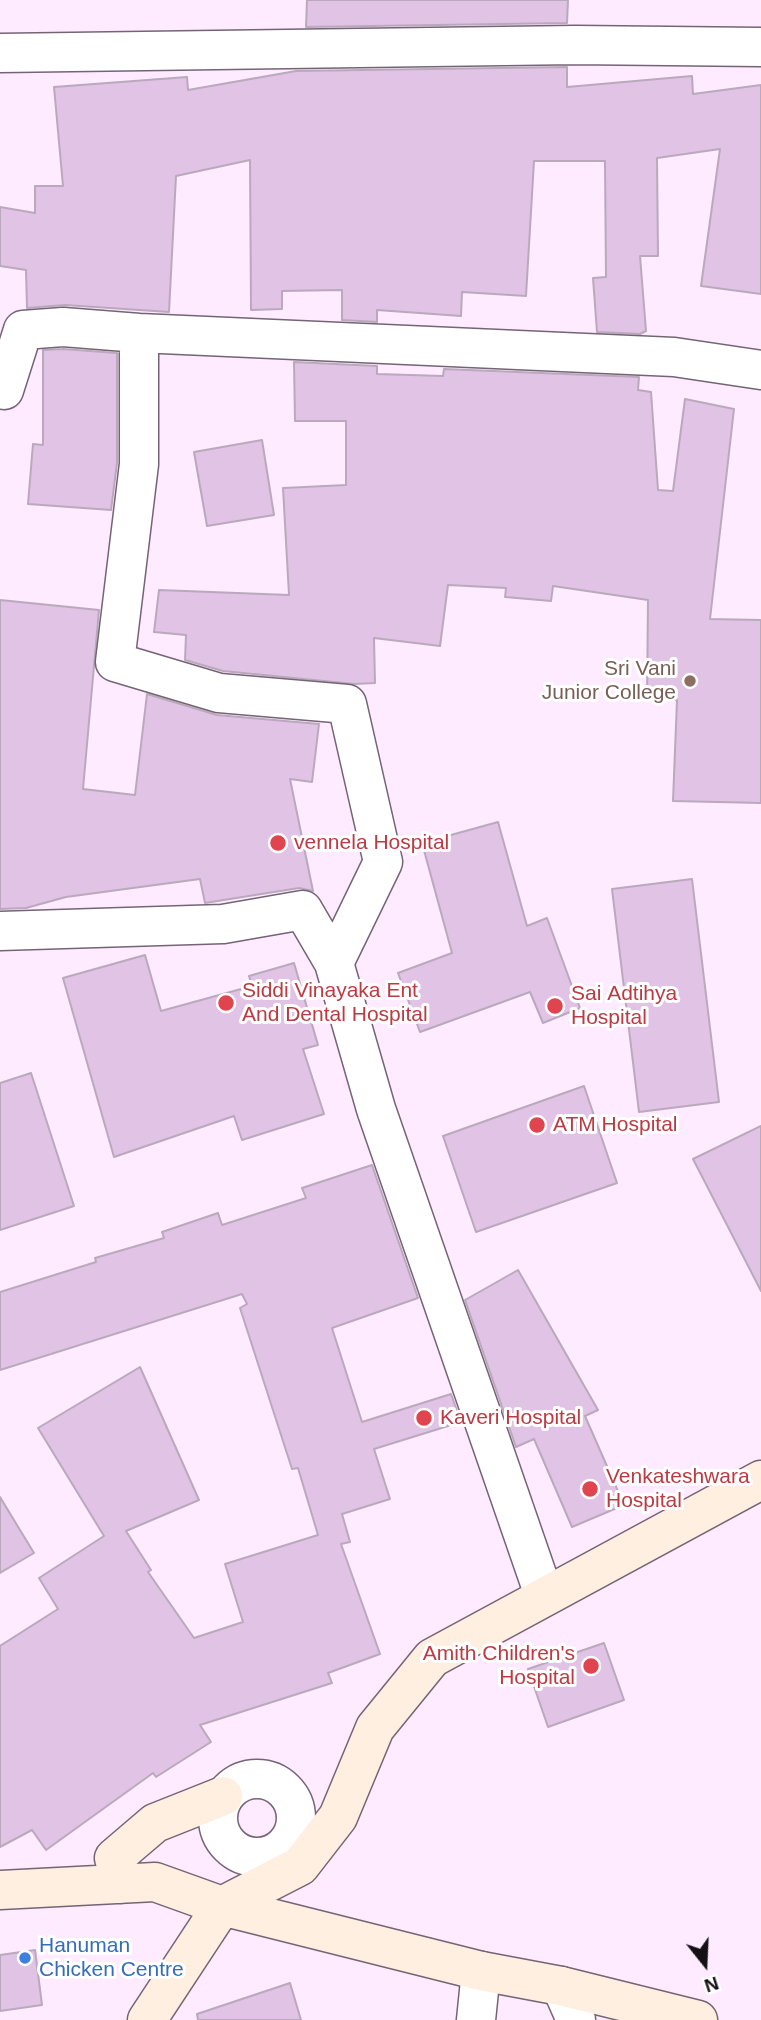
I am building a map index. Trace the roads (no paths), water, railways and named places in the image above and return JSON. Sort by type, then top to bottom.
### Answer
[{"type":"street","points":[[0,53],[575,45],[761,47]]},
{"type":"street","points":[[0,390],[4,390],[23,330],[63,327],[139,333],[674,357],[761,370]]},
{"type":"street","points":[[139,333],[139,464],[115,662],[219,693],[347,705],[383,862],[334,963]]},
{"type":"street","points":[[0,931],[223,924],[303,910],[334,963],[376,1109],[544,1595]]},
{"type":"street","points":[[223,1796],[217,1820],[226,1844],[247,1857],[285,1860],[300,1866],[338,1817],[375,1728],[432,1658],[544,1595],[761,1480]]},
{"type":"street","points":[[121,1884],[114,1858],[155,1823],[223,1796],[232,1787],[257,1779],[283,1788],[296,1811],[285,1860],[222,1906],[147,2020]]},
{"type":"street","points":[[0,1890],[155,1882],[222,1906],[481,1971],[568,2003],[698,2020]]},
{"type":"street","points":[[476,2020],[481,1971]]},
{"type":"place","name":"Sri Vani Junior College","points":[[690,681]]},
{"type":"place","name":"vennela Hospital","points":[[278,843]]},
{"type":"place","name":"Siddi Vinayaka Ent And Dental Hospital","points":[[226,1003]]},
{"type":"place","name":"Sai Adtihya Hospital","points":[[555,1006]]},
{"type":"place","name":"ATM Hospital","points":[[537,1125]]},
{"type":"place","name":"Kaveri Hospital","points":[[424,1418]]},
{"type":"place","name":"Venkateshwara Hospital","points":[[590,1489]]},
{"type":"place","name":"Amith Children's Hospital","points":[[591,1666]]},
{"type":"place","name":"Hanuman Chicken Centre","points":[[25,1958]]}]
